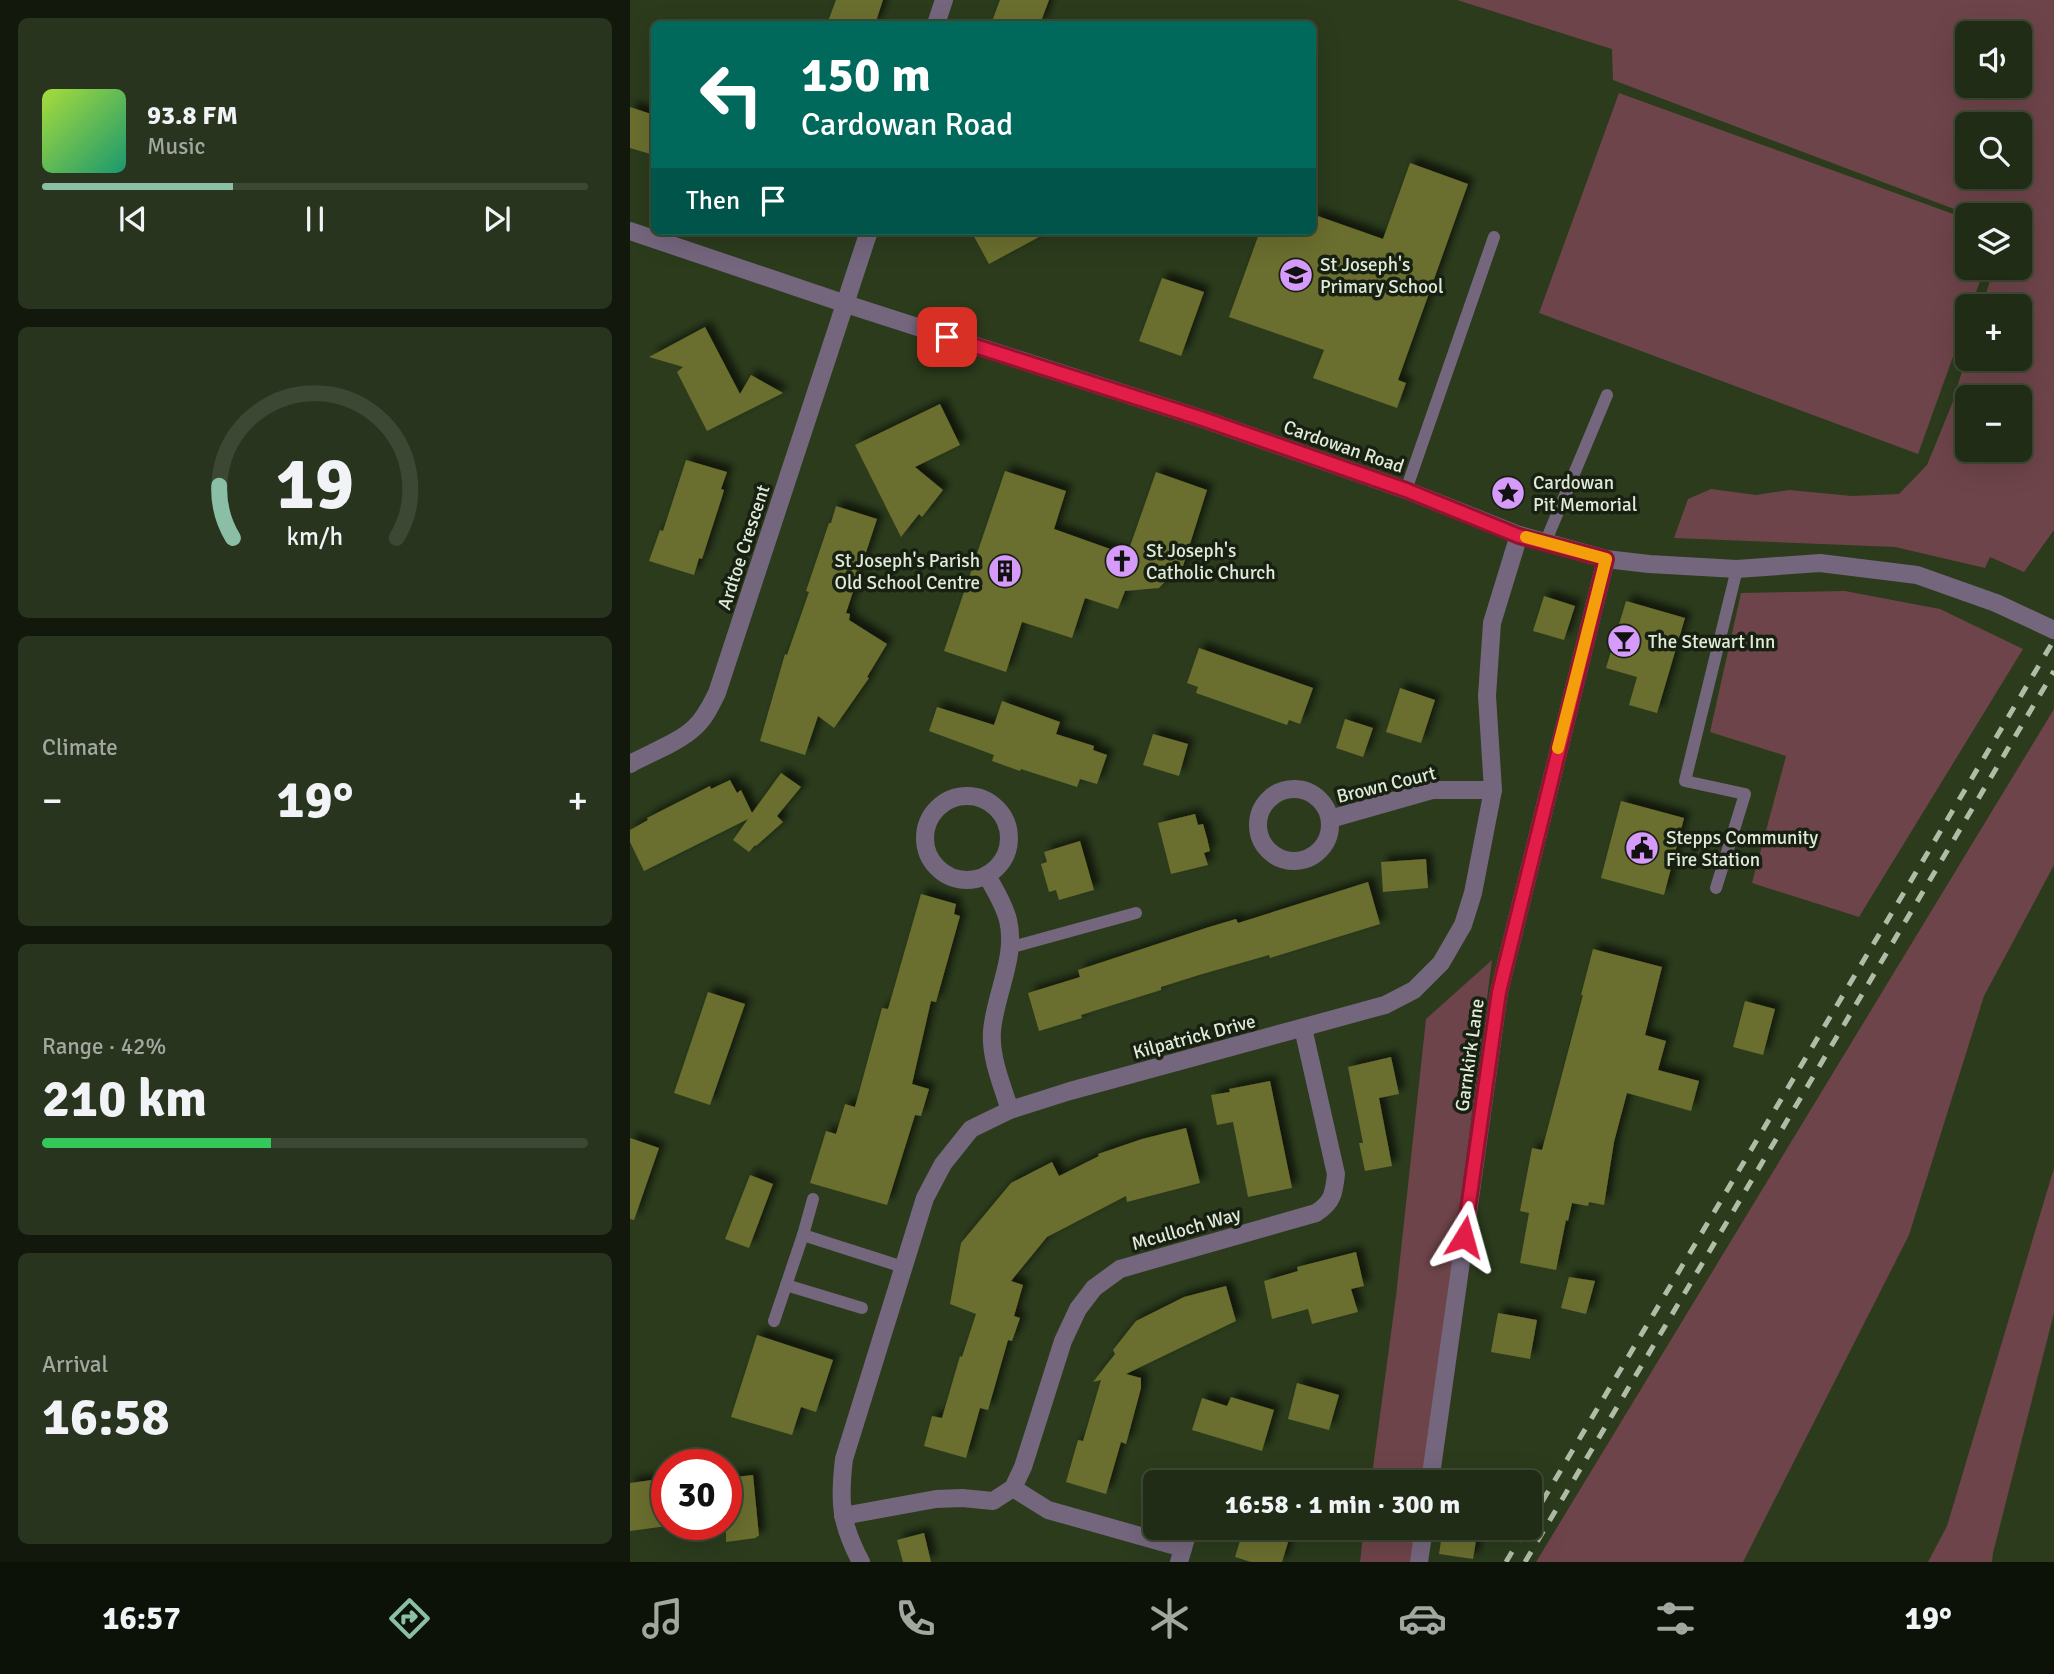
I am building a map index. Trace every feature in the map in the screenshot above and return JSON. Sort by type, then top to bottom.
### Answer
[{"type":"street","points":[[937,21],[944,0]]},
{"type":"street","name":"Cardowan Road","points":[[630,231],[1200,418],[1406,490],[1519,536],[1606,559],[1738,569],[1820,563],[1917,575],[1996,603],[2054,630]]},
{"type":"street","name":"Ardtoe Crescent","points":[[630,764],[695,728],[707,714],[717,693],[868,235]]},
{"type":"street","name":"Kilpatrick Drive","points":[[861,1562],[852,1546],[843,1516],[840,1493],[844,1459],[925,1198],[943,1164],[971,1129],[1010,1110],[1070,1091],[1385,1005],[1414,990],[1441,963],[1463,925],[1474,893],[1493,790],[1487,696],[1492,623],[1519,536]]},
{"type":"street","name":"Garnkirk Lane","points":[[1432,1470],[1499,992],[1606,559]]},
{"type":"street","name":"Brown Court","points":[[1284,790],[1309,792],[1326,808],[1330,819],[1327,843],[1309,859],[1298,862],[1274,857],[1259,838],[1259,814],[1273,795],[1284,790]]},
{"type":"street","name":"Brown Court","points":[[1330,819],[1432,790],[1493,790]]},
{"type":"street","points":[[957,797],[984,799],[1004,817],[1009,830],[1006,856],[987,876],[975,880],[950,877],[939,870],[931,859],[925,834],[929,822],[945,802],[957,797]]},
{"type":"street","points":[[987,876],[1003,905],[1010,937],[992,1031],[992,1049],[1010,1110]]},
{"type":"street","name":"Mculloch Way","points":[[1013,1488],[1023,1467],[1063,1341],[1078,1309],[1094,1288],[1120,1269],[1316,1213],[1327,1206],[1336,1174],[1303,1028]]},
{"type":"street","points":[[843,1516],[936,1499],[993,1501],[1013,1488],[1048,1510],[1181,1555]]},
{"type":"street","points":[[1419,1562],[1422,1540]]},
{"type":"lane","points":[[1406,490],[1494,237]]},
{"type":"lane","points":[[1545,542],[1607,395]]},
{"type":"lane","points":[[1716,888],[1745,793],[1685,780],[1738,569]]},
{"type":"lane","points":[[1009,948],[1136,913]]},
{"type":"lane","points":[[774,1321],[813,1199]]},
{"type":"lane","points":[[803,1235],[903,1267]]},
{"type":"lane","points":[[786,1285],[862,1308]]},
{"type":"shaded area","points":[[1457,0],[2054,0],[2054,530],[2024,572],[1990,557],[1985,568],[1895,547],[1674,538],[1688,499],[1711,489],[1756,495],[1789,490],[1852,496],[1899,494],[1927,465],[1955,394],[1955,462],[2032,462],[2032,385],[1958,385],[1962,371],[2032,371],[2032,294],[1986,294],[1990,280],[2032,280],[2032,203],[1955,203],[1955,209],[1613,80],[1612,49]]},
{"type":"shaded area","points":[[1619,93],[1955,215],[1955,280],[1981,280],[1975,294],[1955,294],[1955,351],[1918,454],[1539,313]]},
{"type":"shaded area","points":[[1845,591],[1940,609],[2023,649],[1859,917],[1752,883],[1786,756],[1710,732],[1741,593]]},
{"type":"shaded area","points":[[2054,709],[2054,865],[1984,996],[1909,1235],[1743,1562],[1536,1562]]},
{"type":"shaded area","points":[[1492,960],[1426,1470],[1373,1470],[1396,1296],[1426,1019]]},
{"type":"shaded area","points":[[2054,1168],[2054,1313],[1992,1562],[1928,1562],[1947,1526]]},
{"type":"shaded area","points":[[1363,1540],[1416,1540],[1413,1562],[1360,1562]]},
{"type":"building","points":[[836,0],[883,0],[876,21],[828,21]]},
{"type":"building","points":[[1000,0],[1049,0],[1041,21],[992,21]]},
{"type":"building","points":[[630,107],[651,114],[651,154],[630,148]]},
{"type":"building","points":[[1410,163],[1468,184],[1398,380],[1406,383],[1397,408],[1313,378],[1324,350],[1229,317],[1259,235],[1316,235],[1316,215],[1383,239]]},
{"type":"building","points":[[973,235],[1043,235],[989,264]]},
{"type":"building","points":[[1162,278],[1204,292],[1181,356],[1139,341]]},
{"type":"building","points":[[705,327],[740,394],[751,375],[783,393],[707,431],[677,372],[683,367],[649,357]]},
{"type":"building","points":[[940,404],[960,445],[915,467],[943,490],[922,517],[919,514],[901,537],[855,445]]},
{"type":"building","points":[[686,460],[727,472],[721,489],[724,490],[722,497],[702,559],[699,558],[694,575],[649,561],[660,530],[663,531]]},
{"type":"building","points":[[1005,471],[1066,491],[1054,529],[1127,555],[1156,472],[1207,490],[1178,582],[1168,578],[1159,588],[1125,591],[1118,609],[1085,598],[1072,638],[1022,622],[1006,672],[944,651]]},
{"type":"building","points":[[836,506],[877,519],[846,613],[850,614],[849,620],[887,644],[867,677],[869,678],[834,728],[818,716],[805,755],[760,741],[785,654],[787,655],[809,592],[806,591]]},
{"type":"building","points":[[1544,596],[1575,606],[1564,640],[1533,631]]},
{"type":"building","points":[[1626,601],[1685,618],[1657,713],[1629,705],[1637,677],[1606,668]]},
{"type":"building","points":[[1199,648],[1313,688],[1300,724],[1289,720],[1287,725],[1196,693],[1198,687],[1187,683]]},
{"type":"building","points":[[1400,688],[1435,700],[1421,743],[1386,732]]},
{"type":"building","points":[[1002,701],[1060,722],[1056,734],[1094,746],[1093,750],[1107,755],[1097,784],[1080,779],[1077,787],[1021,769],[1020,771],[992,761],[994,755],[929,731],[937,707],[994,725]]},
{"type":"building","points":[[1345,719],[1373,728],[1363,757],[1336,748]]},
{"type":"building","points":[[1153,734],[1188,744],[1179,776],[1143,765]]},
{"type":"building","points":[[781,773],[801,787],[777,816],[783,822],[749,852],[733,840],[748,819],[644,871],[630,842],[630,830],[648,820],[647,818],[710,786],[711,789],[730,780],[737,793],[741,790],[752,813]]},
{"type":"building","name":"Stepps Community Fire Station","points":[[1621,801],[1684,818],[1664,895],[1601,878]]},
{"type":"building","points":[[1195,814],[1198,825],[1203,824],[1207,838],[1210,851],[1204,853],[1208,865],[1171,874],[1158,823]]},
{"type":"building","points":[[1080,841],[1094,890],[1059,900],[1056,890],[1049,892],[1041,864],[1047,862],[1044,852]]},
{"type":"building","points":[[1426,859],[1428,888],[1383,892],[1381,862]]},
{"type":"building","points":[[1368,882],[1380,924],[1270,958],[1269,955],[1199,975],[1039,1031],[1028,993],[1080,977],[1078,970],[1209,927],[1236,919],[1238,923]]},
{"type":"building","points":[[921,894],[956,904],[954,914],[960,916],[936,1002],[931,1001],[912,1084],[929,1089],[921,1116],[915,1115],[887,1205],[810,1183],[826,1131],[836,1134],[845,1104],[855,1107],[882,1008],[888,1009]]},
{"type":"building","points":[[1593,949],[1662,967],[1645,1035],[1666,1041],[1658,1070],[1699,1081],[1691,1111],[1627,1093],[1614,1142],[1604,1205],[1572,1203],[1556,1270],[1520,1263],[1529,1213],[1520,1211],[1532,1148],[1542,1150]]},
{"type":"building","points":[[708,992],[745,1004],[710,1105],[674,1093]]},
{"type":"building","points":[[1745,1001],[1775,1009],[1763,1055],[1733,1047]]},
{"type":"building","points":[[1391,1057],[1399,1094],[1379,1098],[1392,1166],[1365,1171],[1359,1143],[1363,1143],[1348,1067]]},
{"type":"building","points":[[1270,1081],[1292,1188],[1248,1197],[1233,1122],[1217,1125],[1211,1095]]},
{"type":"building","points":[[1186,1128],[1200,1183],[1127,1202],[1126,1196],[1047,1237],[1011,1281],[1023,1285],[1014,1316],[1020,1318],[1012,1341],[1008,1340],[988,1410],[980,1408],[966,1458],[924,1446],[932,1416],[942,1418],[960,1356],[962,1357],[976,1314],[950,1304],[961,1243],[1011,1183],[1052,1162],[1059,1176],[1099,1156],[1098,1154]]},
{"type":"building","points":[[630,1138],[659,1148],[634,1220],[630,1219]]},
{"type":"building","points":[[750,1175],[773,1184],[749,1248],[725,1239]]},
{"type":"building","points":[[1356,1252],[1364,1286],[1351,1289],[1358,1312],[1312,1324],[1308,1309],[1272,1319],[1264,1281],[1298,1271],[1297,1267]]},
{"type":"building","points":[[1569,1277],[1595,1281],[1586,1314],[1561,1308]]},
{"type":"building","points":[[1226,1286],[1236,1321],[1126,1374],[1141,1378],[1141,1388],[1126,1444],[1121,1442],[1106,1494],[1066,1482],[1078,1440],[1083,1441],[1101,1380],[1093,1382],[1136,1321],[1184,1297]]},
{"type":"building","points":[[1498,1313],[1537,1320],[1530,1359],[1491,1352]]},
{"type":"building","points":[[757,1335],[833,1360],[816,1412],[801,1407],[792,1435],[731,1417]]},
{"type":"building","points":[[1297,1383],[1339,1395],[1329,1430],[1288,1419]]},
{"type":"building","points":[[1231,1397],[1274,1410],[1262,1451],[1192,1430],[1202,1398],[1227,1406]]},
{"type":"building","points":[[753,1475],[759,1536],[742,1540],[742,1476]]},
{"type":"building","points":[[651,1480],[651,1528],[630,1531],[630,1483]]},
{"type":"building","points":[[924,1533],[931,1562],[903,1562],[897,1540]]},
{"type":"building","points":[[1240,1540],[1289,1540],[1282,1562],[1251,1562],[1235,1557]]},
{"type":"building","points":[[1441,1540],[1476,1540],[1473,1559],[1439,1554]]},
{"type":"railway","points":[[1542,1502],[2054,640]]},
{"type":"railway","points":[[1525,1562],[2054,671]]},
{"type":"railway","points":[[1506,1562],[1519,1540]]},
{"type":"slow traffic","points":[[1526,537],[1606,559],[1558,748]]},
{"type":"place","name":"St Joseph's Primary School","points":[[1296,275]]},
{"type":"place","name":"Cardowan Pit Memorial","points":[[1508,493]]},
{"type":"place","name":"St Joseph's Catholic Church","points":[[1122,561]]},
{"type":"place","name":"St Joseph's Parish Old School Centre","points":[[1005,571]]},
{"type":"place","name":"The Stewart Inn","points":[[1624,641]]},
{"type":"place","name":"Stepps Community Fire Station","points":[[1642,848]]},
{"type":"route","points":[[947,337],[1200,418],[1406,490],[1519,536],[1606,559],[1499,992],[1464,1237]]}]
